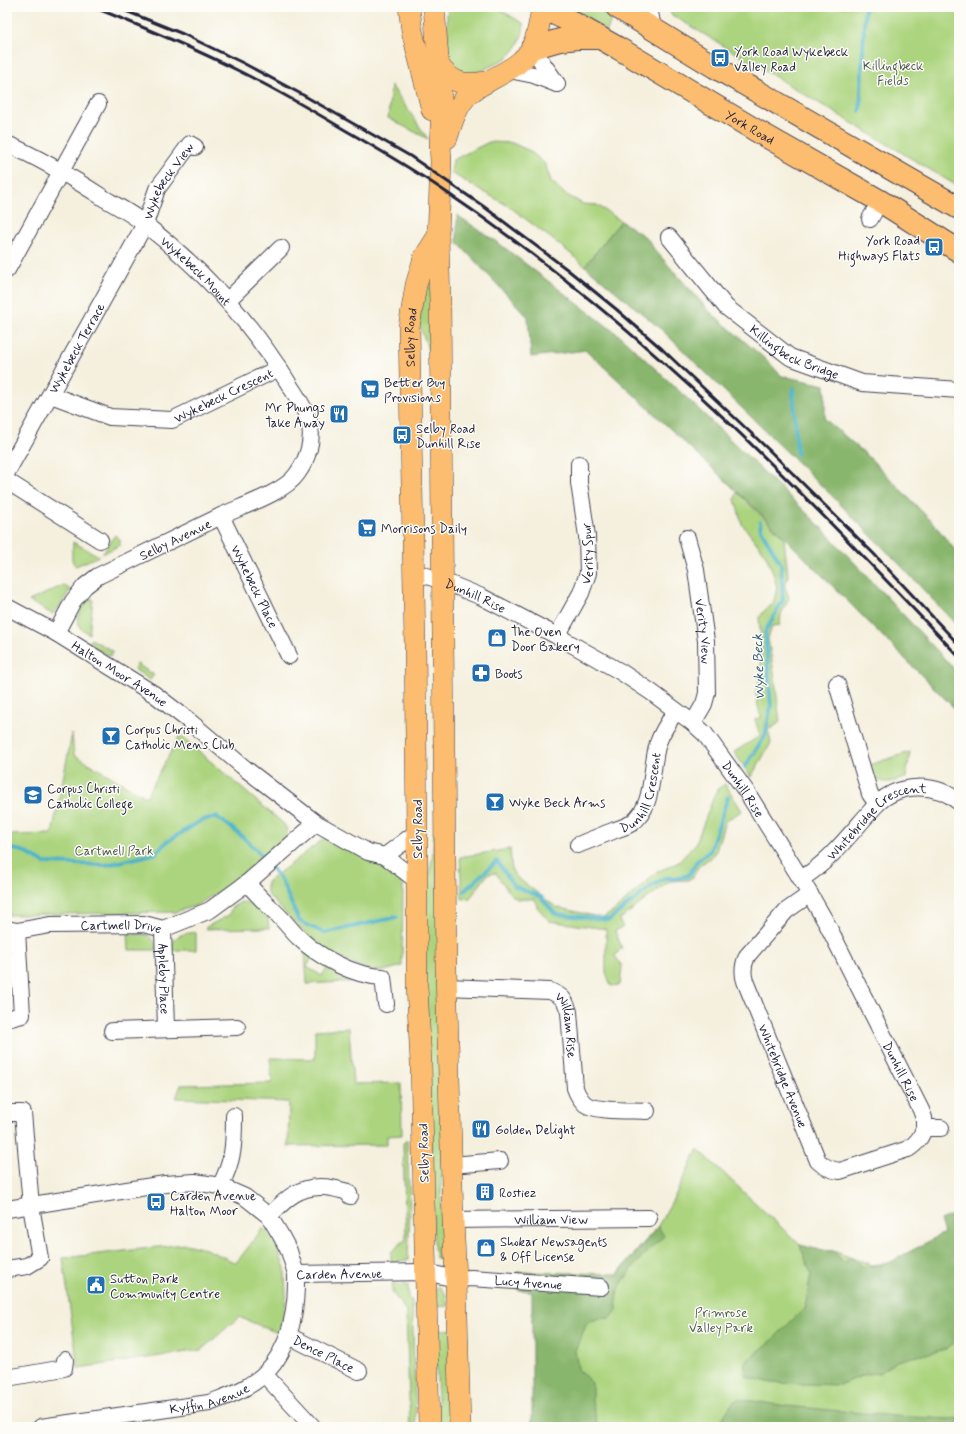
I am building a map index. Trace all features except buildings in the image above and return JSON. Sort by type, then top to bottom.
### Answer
[{"type":"highway","name":"York Road","points":[[541,7],[600,38],[875,210],[959,251]]},
{"type":"highway","points":[[617,7],[715,67],[959,208]]},
{"type":"highway","points":[[532,48],[560,40],[600,38]]},
{"type":"main road","points":[[409,7],[412,31],[440,152]]},
{"type":"main road","points":[[434,7],[440,66],[442,110],[438,236],[440,302],[447,987],[451,1165],[460,1427]]},
{"type":"main road","points":[[440,152],[458,107],[469,95],[523,60],[532,48],[539,24],[541,7]]},
{"type":"main road","points":[[412,31],[447,76],[457,82],[471,84],[487,82]]},
{"type":"main road","name":"Selby Road","points":[[429,1427],[421,1063],[417,986],[414,572],[409,327],[416,285],[424,258],[438,236]]},
{"type":"street","points":[[649,7],[653,29]]},
{"type":"street","points":[[509,70],[534,74],[556,84],[532,48]]},
{"type":"street","points":[[9,261],[62,171],[98,104]]},
{"type":"street","name":"Wykebeck Mount","points":[[7,144],[62,171],[145,224],[192,264],[228,300],[255,332],[301,404],[309,421],[311,441],[306,459]]},
{"type":"street","name":"Wykebeck View","points":[[145,224],[157,189],[190,144],[195,146]]},
{"type":"street","name":"Wykebeck Terrace","points":[[7,472],[145,224]]},
{"type":"street","name":"Killingbeck Bridge","points":[[669,237],[726,307],[790,357],[862,383],[959,390]]},
{"type":"street","points":[[228,300],[282,248]]},
{"type":"street","name":"Wykebeck Crescent","points":[[51,395],[110,417],[172,420],[279,368]]},
{"type":"street","name":"Selby Avenue","points":[[56,633],[73,601],[85,586],[98,576],[282,488],[296,476],[306,459]]},
{"type":"street","name":"Verity Spur","points":[[557,636],[582,593],[588,573],[587,536],[579,483],[579,464]]},
{"type":"street","points":[[7,481],[100,540]]},
{"type":"street","name":"Wykebeck Place","points":[[221,516],[289,656]]},
{"type":"street","name":"Verity View","points":[[687,538],[696,570],[706,641],[707,693],[704,704],[693,723]]},
{"type":"street","name":"Dunhill Rise","points":[[414,572],[443,580],[482,597],[557,636],[620,672],[651,692],[693,723],[705,734],[746,791],[801,879],[827,924],[921,1110],[924,1118],[924,1128]]},
{"type":"street","name":"Halton Moor Avenue","points":[[7,607],[56,633],[154,694],[188,720],[247,770],[316,823],[368,852],[385,856],[417,881]]},
{"type":"street","points":[[837,684],[870,794],[877,804]]},
{"type":"street","name":"Dunhill Crescent","points":[[578,845],[631,824],[644,810],[658,744],[664,730],[676,711]]},
{"type":"street","name":"Whitebridge Crescent","points":[[801,879],[815,871],[826,861],[877,804],[893,792],[914,787],[936,790],[946,793],[959,802]]},
{"type":"street","name":"Cartmell Drive","points":[[12,930],[50,925],[144,924],[163,929],[210,910],[247,883],[316,823]]},
{"type":"street","points":[[385,856],[417,832]]},
{"type":"street","points":[[247,883],[260,899],[279,916],[298,937],[322,955],[344,968],[372,976],[383,977],[386,1004]]},
{"type":"street","name":"Whitebridge Avenue","points":[[810,894],[786,911],[766,933],[747,956],[743,964],[742,973],[818,1161],[828,1168],[840,1171],[908,1149],[916,1144],[921,1137],[924,1128]]},
{"type":"street","name":"Appleby Place","points":[[163,929],[166,1029]]},
{"type":"street","points":[[12,930],[17,1018]]},
{"type":"street","name":"William Rise","points":[[447,987],[550,991],[559,995],[566,1002],[569,1012],[575,1088],[579,1098],[595,1109],[647,1111]]},
{"type":"street","name":"Appleby Place","points":[[112,1031],[238,1027]]},
{"type":"street","points":[[7,1113],[23,1113],[31,1206],[40,1258],[27,1266],[7,1269]]},
{"type":"street","points":[[220,1186],[240,1142],[234,1116]]},
{"type":"street","points":[[924,1128],[941,1128]]},
{"type":"street","points":[[451,1165],[500,1161]]},
{"type":"street","name":"Carden Avenue","points":[[7,1209],[164,1184],[195,1182],[220,1186],[245,1197],[269,1216],[289,1251],[296,1274],[425,1272],[456,1279]]},
{"type":"street","points":[[269,1216],[288,1197],[302,1190],[323,1187],[348,1192],[350,1196]]},
{"type":"street","name":"William View","points":[[453,1220],[649,1218]]},
{"type":"street","name":"Kyffin Avenue","points":[[41,1427],[209,1402],[232,1395],[250,1385],[264,1374],[278,1356],[289,1336],[294,1316],[296,1274]]},
{"type":"street","name":"Lucy Avenue","points":[[456,1279],[471,1278],[601,1287]]},
{"type":"street","name":"Dence Place","points":[[289,1336],[359,1371]]},
{"type":"street","points":[[7,1378],[64,1368],[65,1360]]},
{"type":"street","points":[[264,1374],[313,1427]]},
{"type":"green space","points":[[448,7],[496,7],[524,24],[523,33],[518,45],[507,58],[502,61],[477,72],[464,73],[453,66],[449,58]]},
{"type":"green space","points":[[578,7],[598,7],[611,20],[607,31],[572,10]]},
{"type":"green space","name":"Killingbeck Fields","points":[[667,7],[959,7],[959,187],[672,15]]},
{"type":"green space","points":[[391,85],[428,139],[388,118]]},
{"type":"green space","points":[[489,142],[512,143],[530,151],[545,164],[551,181],[565,194],[583,204],[597,205],[621,221],[585,266],[510,207],[451,173],[453,160]]},
{"type":"green space","points":[[457,215],[501,245],[620,336],[818,524],[959,674],[959,713],[758,511],[586,350],[531,357],[528,317],[457,242]]},
{"type":"green space","points":[[621,221],[647,238],[654,249],[710,312],[764,358],[782,376],[825,385],[825,419],[868,456],[934,524],[959,555],[959,628],[904,569],[832,496],[662,330],[585,266]]},
{"type":"green space","points":[[431,278],[431,370],[429,354],[419,325],[426,280]]},
{"type":"green space","points":[[737,492],[784,538],[788,576],[785,586],[789,598],[781,614],[780,625],[772,626],[768,639],[774,672],[780,722],[768,729],[771,743],[751,777],[734,752],[760,736],[755,719],[761,718],[756,692],[761,676],[761,641],[759,618],[765,610],[773,604],[777,588],[773,572],[765,554],[742,524],[735,499]]},
{"type":"green space","points":[[115,535],[120,539],[120,545],[102,554]]},
{"type":"green space","points":[[73,542],[99,556],[76,566],[72,559]]},
{"type":"green space","points":[[64,585],[70,590],[58,609],[52,614],[29,601]]},
{"type":"green space","points":[[89,599],[93,599],[89,634],[80,628],[77,618],[84,604]]},
{"type":"green space","points":[[91,639],[113,651],[110,656],[88,644]]},
{"type":"green space","points":[[137,664],[154,675],[150,680],[134,669]]},
{"type":"green space","name":"Cartmell Park","points":[[72,734],[74,755],[146,797],[180,735],[283,823],[287,829],[287,837],[281,844],[217,893],[195,906],[175,912],[7,915],[7,835],[52,834]]},
{"type":"green space","points":[[910,752],[906,778],[883,782],[875,777],[869,765]]},
{"type":"green space","points":[[725,784],[742,811],[725,821],[715,854],[698,867],[693,877],[688,880],[670,881],[619,920],[623,927],[615,931],[622,948],[615,956],[622,966],[620,985],[611,986],[606,972],[606,929],[549,921],[537,907],[535,899],[517,899],[510,894],[496,873],[488,874],[470,898],[462,899],[460,857],[510,849],[512,870],[515,876],[556,907],[603,918],[614,911],[657,872],[679,862],[696,843],[714,796],[718,789]]},
{"type":"green space","points":[[434,833],[437,833],[442,1148],[442,1247],[439,1258],[436,1258],[434,1248],[423,900],[433,855]]},
{"type":"green space","points":[[325,838],[384,868],[403,884],[402,966],[384,971],[371,971],[320,949],[267,894],[267,882]]},
{"type":"green space","points":[[241,902],[252,904],[265,912],[268,917],[269,928],[206,929],[206,927],[229,915],[232,907]]},
{"type":"green space","points":[[196,932],[196,950],[172,950],[172,945],[176,938],[183,934]]},
{"type":"green space","points":[[128,934],[147,935],[156,944],[157,950],[129,950]]},
{"type":"green space","points":[[305,952],[312,957],[307,967],[322,976],[328,966],[362,981],[307,984]]},
{"type":"green space","points":[[349,1028],[353,1084],[401,1083],[402,1135],[387,1136],[387,1145],[288,1146],[289,1102],[176,1098],[181,1085],[272,1083],[270,1058],[315,1059],[315,1030]]},
{"type":"green space","points":[[407,1140],[410,1209],[408,1260],[391,1262],[391,1252],[406,1239],[403,1143]]},
{"type":"green space","name":"Primrose Valley Park","points":[[698,1149],[800,1245],[819,1250],[833,1251],[872,1265],[889,1263],[959,1225],[959,1427],[532,1427],[601,1293],[658,1226],[676,1194]]},
{"type":"green space","points":[[959,1212],[958,1340],[946,1349],[897,1361],[879,1373],[867,1374],[839,1385],[772,1383],[747,1377],[744,1363],[769,1343],[805,1308],[811,1274],[800,1245],[819,1250],[833,1251],[845,1263],[850,1257],[863,1267],[889,1263],[944,1233],[940,1220]]},
{"type":"green space","points":[[658,1226],[664,1236],[644,1255],[625,1279],[617,1294],[617,1310],[611,1318],[598,1319],[587,1323],[575,1351],[578,1369],[592,1383],[592,1402],[598,1427],[532,1427],[532,1291],[518,1290],[517,1272],[618,1274]]},
{"type":"green space","points":[[263,1228],[273,1238],[285,1268],[286,1298],[284,1316],[278,1333],[239,1317],[201,1350],[78,1368],[63,1258],[185,1244],[206,1249],[236,1263]]},
{"type":"green space","points":[[392,1285],[408,1285],[408,1300],[412,1300],[416,1427],[410,1427],[406,1311],[392,1292]]},
{"type":"green space","points":[[439,1286],[446,1295],[448,1306],[436,1307],[435,1291]]},
{"type":"green space","points":[[435,1329],[451,1330],[452,1427],[439,1427]]},
{"type":"green space","points":[[738,1399],[787,1406],[894,1416],[950,1419],[959,1418],[959,1427],[717,1427],[733,1402]]},
{"type":"waterway","name":"Wyke Beck","points":[[860,111],[865,7]]},
{"type":"waterway","name":"Wyke Beck","points":[[793,388],[797,454]]},
{"type":"waterway","name":"Wyke Beck","points":[[745,767],[765,736],[771,706],[765,632],[783,600],[781,564],[761,530],[760,522]]},
{"type":"waterway","name":"Wyke Beck","points":[[464,891],[497,861],[514,886],[541,897],[555,914],[609,920],[653,885],[665,878],[679,878],[689,875],[697,861],[710,851],[728,797]]},
{"type":"waterway","name":"Wyke Beck","points":[[7,848],[23,851],[44,863],[106,865],[154,854],[168,841],[202,820],[217,817],[244,838],[267,862]]},
{"type":"waterway","name":"Wyke Beck","points":[[271,867],[282,882],[299,921],[324,933],[397,917]]},
{"type":"railway","points":[[93,7],[203,54],[292,99],[419,174],[514,240],[583,294],[650,350],[714,409],[839,531],[959,657]]},
{"type":"railway","points":[[116,7],[183,34],[243,63],[303,95],[410,156],[483,206],[568,270],[662,349],[769,450],[874,554],[959,645]]},
{"type":"place","name":"York Road Wykebeck Valley Road","points":[[720,58]]},
{"type":"place","name":"York Road Highways Flats","points":[[934,247]]},
{"type":"place","name":"Better Buy Provisions","points":[[370,389]]},
{"type":"place","name":"Mr Phungs Take Away","points":[[339,414]]},
{"type":"place","name":"Selby Road Dunhill Rise","points":[[402,435]]},
{"type":"place","name":"Morrisons Daily","points":[[367,528]]},
{"type":"place","name":"The Oven Door Bakery","points":[[497,638]]},
{"type":"place","name":"Boots","points":[[481,673]]},
{"type":"place","name":"Corpus Christi Catholic Mens Club","points":[[111,736]]},
{"type":"place","name":"Corpus Christi Catholic College","points":[[33,795]]},
{"type":"place","name":"Wyke Beck Arms","points":[[495,802]]},
{"type":"place","name":"Golden Delight","points":[[481,1129]]},
{"type":"place","name":"Rostiez","points":[[485,1192]]},
{"type":"place","name":"Carden Avenue Halton Moor","points":[[156,1202]]},
{"type":"place","name":"Shokar Newsagents & Off License","points":[[486,1248]]},
{"type":"place","name":"Sutton Park Community Centre","points":[[96,1285]]}]
